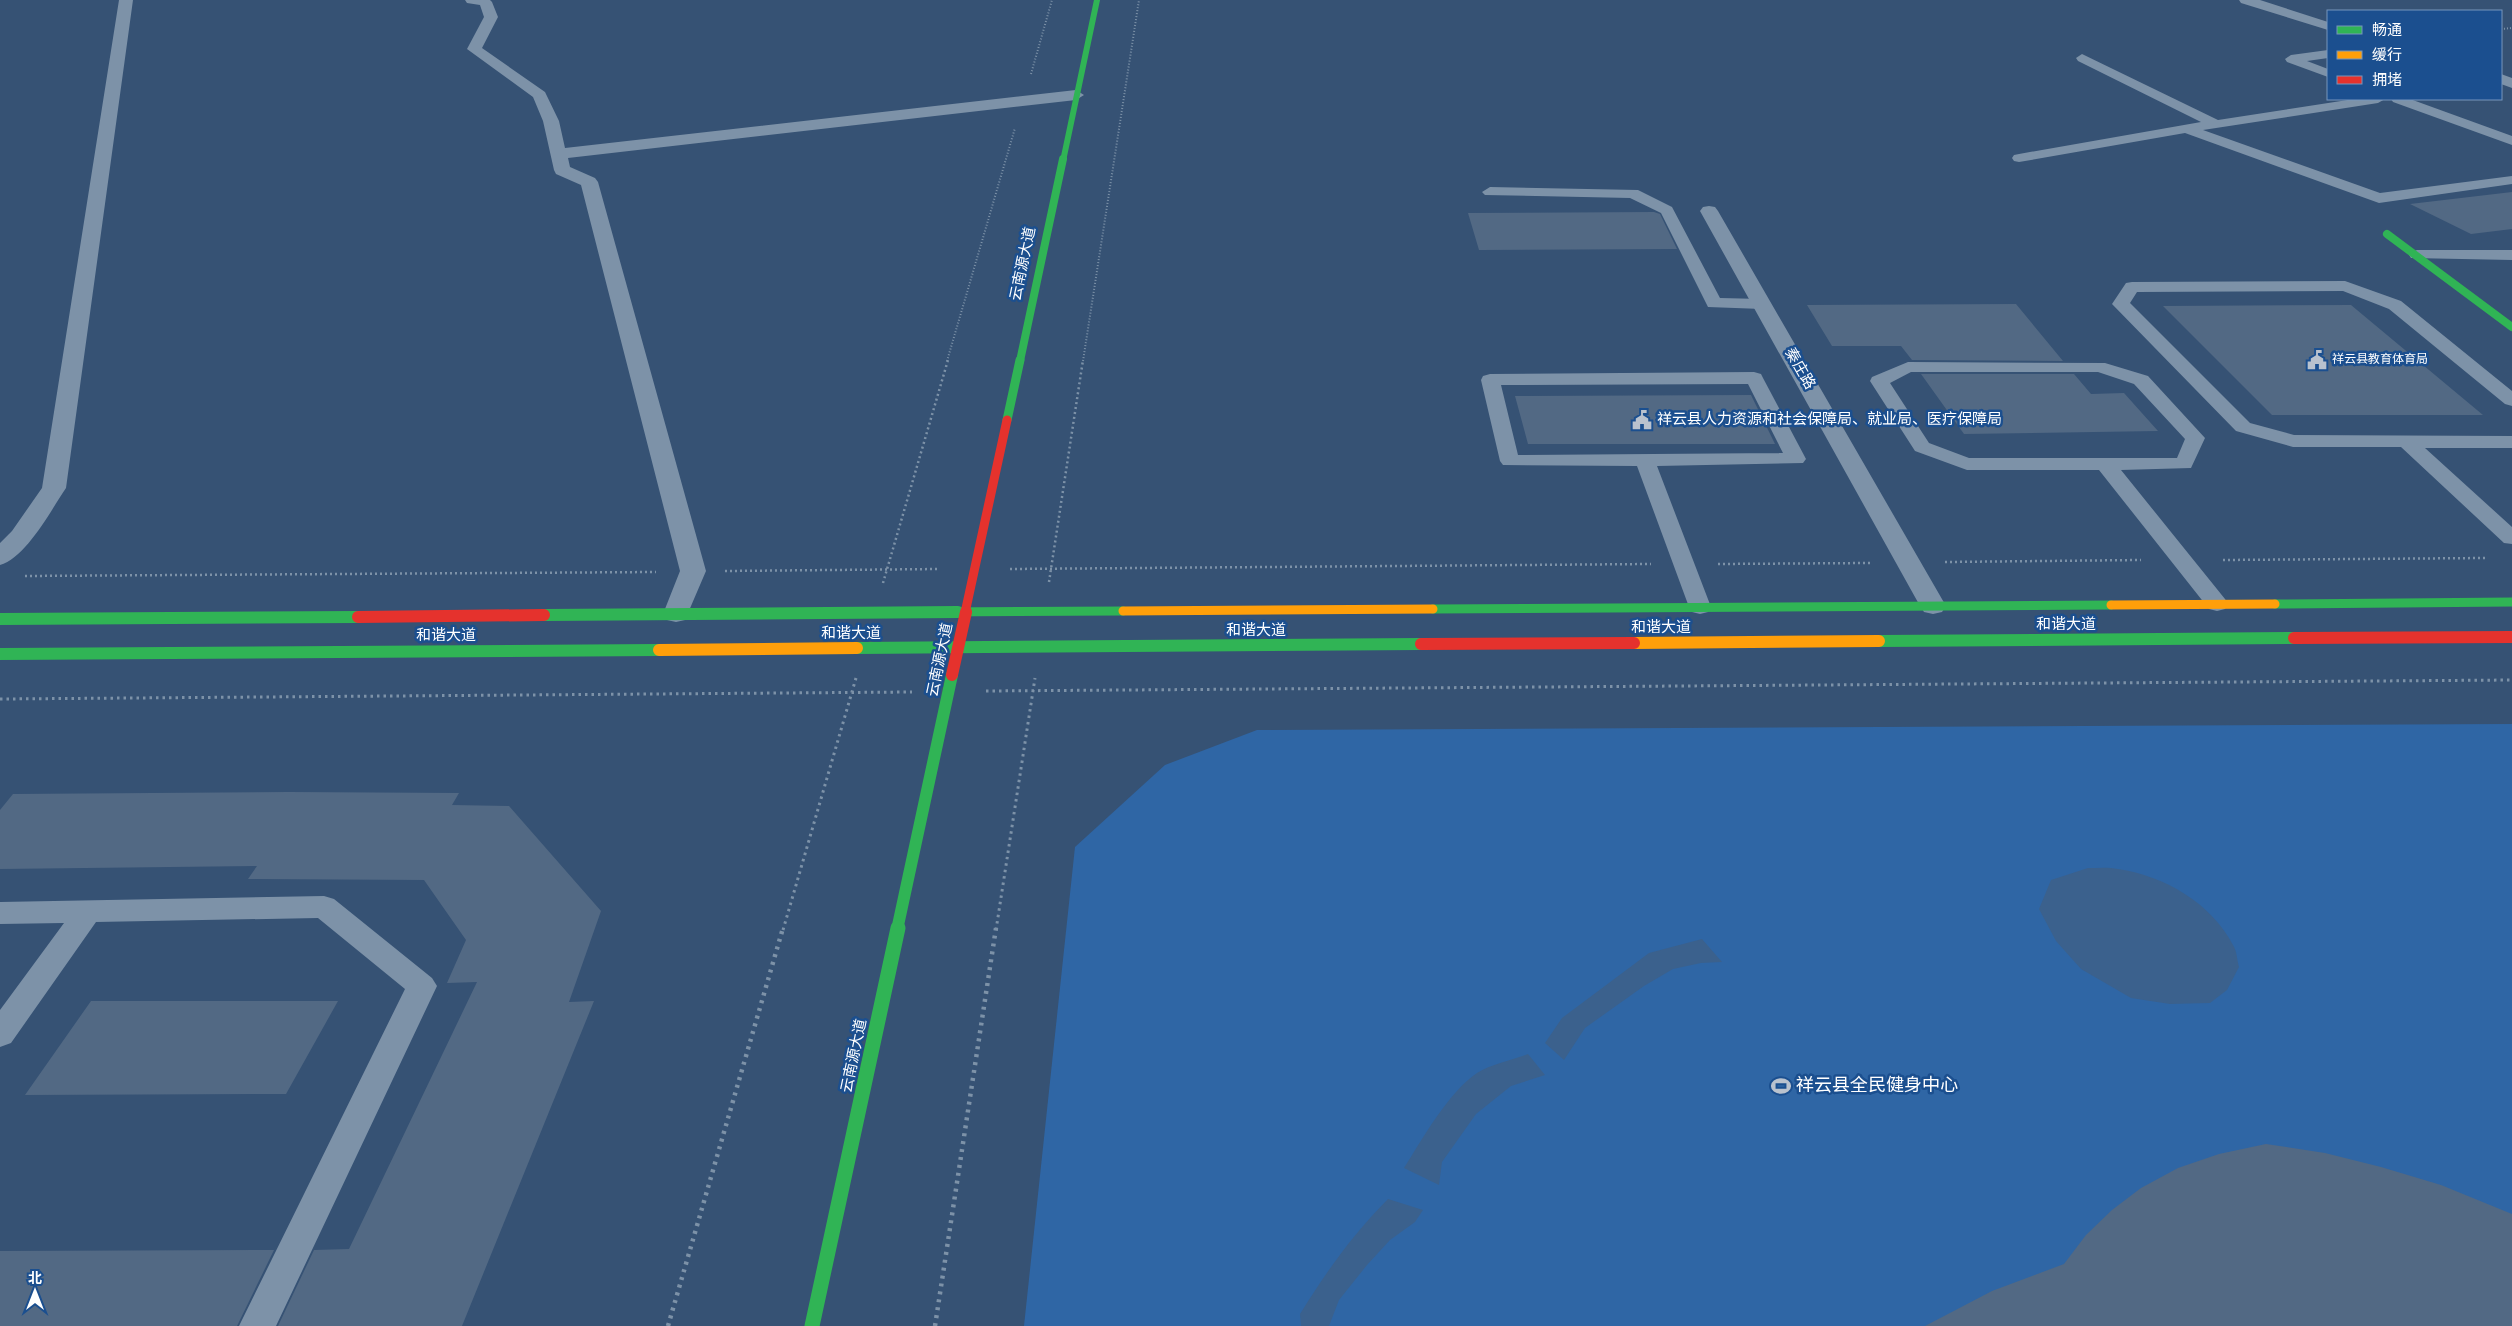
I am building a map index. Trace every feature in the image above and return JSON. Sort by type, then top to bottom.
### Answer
[{"type":"main road","name":"云南源大道","points":[[812,1326],[967,612],[973,569],[1097,0]]},
{"type":"main road","points":[[2387,234],[2512,327]]},
{"type":"main road","name":"和谐大道","points":[[0,619],[2512,602]]},
{"type":"main road","name":"和谐大道","points":[[0,654],[2512,637]]},
{"type":"street","points":[[0,557],[22,536],[54,488],[126,0]]},
{"type":"street","points":[[472,0],[485,2],[491,18],[474,49],[540,95],[551,121],[562,170],[589,182],[693,571],[676,614]]},
{"type":"street","points":[[2246,0],[2327,26]]},
{"type":"street","points":[[558,154],[1076,95]]},
{"type":"street","name":"秦庄路","points":[[1709,210],[1934,606]]},
{"type":"lane","points":[[2327,54],[2291,59],[2327,73]]},
{"type":"lane","points":[[2082,58],[2215,124]]},
{"type":"lane","points":[[2020,158],[2215,124],[2371,100]]},
{"type":"lane","points":[[2401,100],[2512,141]]},
{"type":"lane","points":[[2186,129],[2379,198],[2512,180]]},
{"type":"lane","points":[[1490,192],[1633,192],[1667,210],[1714,303],[1762,304]]},
{"type":"lane","points":[[2416,256],[2512,255]]},
{"type":"lane","points":[[2512,400],[2395,305],[2345,286],[2132,288],[2121,304],[2243,427],[2293,441],[2512,442]]},
{"type":"lane","points":[[1908,367],[2100,367],[2141,380],[2195,438],[2184,464],[2106,465],[1967,464],[1922,447],[1879,381],[1908,367]]},
{"type":"lane","points":[[1754,378],[1796,459],[1645,460],[1510,461],[1490,380],[1754,378]]},
{"type":"lane","points":[[2408,443],[2512,538]]},
{"type":"lane","points":[[1645,460],[1700,607]]},
{"type":"lane","points":[[2106,465],[2217,604]]},
{"type":"lane","points":[[0,913],[324,907],[422,986],[257,1326]]},
{"type":"lane","points":[[0,1034],[88,911]]},
{"type":"path","points":[[20,576],[2492,558]]},
{"type":"path","points":[[0,699],[2512,680]]},
{"type":"shaded area","name":"祥云县全民健身中心","points":[[2512,724],[2512,1326],[1024,1326],[1075,847],[1165,765],[1257,730]]},
{"type":"shaded area","points":[[2088,868],[2115,868],[2153,878],[2185,894],[2199,904],[2224,930],[2235,950],[2239,967],[2227,990],[2210,1003],[2170,1004],[2131,998],[2081,969],[2056,941],[2039,909],[2051,880]]},
{"type":"shaded area","points":[[1702,939],[1722,962],[1701,963],[1673,969],[1644,986],[1585,1028],[1564,1060],[1545,1043],[1562,1018],[1649,953]]},
{"type":"shaded area","points":[[1528,1054],[1545,1075],[1511,1086],[1476,1114],[1442,1162],[1439,1185],[1404,1168],[1446,1104],[1466,1082],[1477,1073],[1489,1067]]},
{"type":"shaded area","points":[[1388,1199],[1423,1210],[1415,1222],[1390,1240],[1367,1265],[1339,1300],[1329,1326],[1301,1326],[1300,1314],[1320,1283],[1352,1240]]},
{"type":"building","points":[[2512,192],[2512,229],[2471,234],[2410,204]]},
{"type":"building","points":[[1654,212],[1660,214],[1677,249],[1479,250],[1468,213]]},
{"type":"building","points":[[2016,304],[2063,361],[1912,360],[1901,346],[1832,346],[1807,305]]},
{"type":"building","name":"祥云县教育体育局","points":[[2351,305],[2483,415],[2272,415],[2163,306]]},
{"type":"building","points":[[1921,374],[2074,374],[2091,394],[2124,393],[2158,431],[1964,434]]},
{"type":"building","name":"祥云县人力资源和社会保障局、就业局、医疗保障局","points":[[1751,395],[1775,444],[1528,444],[1515,396]]},
{"type":"building","points":[[459,793],[452,805],[509,806],[601,911],[569,1002],[594,1001],[462,1326],[278,1326],[314,1250],[349,1249],[477,982],[447,983],[466,940],[424,880],[248,879],[257,866],[0,869],[0,810],[13,794]]},
{"type":"building","points":[[91,1001],[338,1001],[286,1094],[25,1095]]},
{"type":"building","points":[[2266,1144],[2325,1153],[2381,1167],[2441,1185],[2512,1214],[2512,1326],[1925,1326],[1992,1291],[2064,1264],[2086,1235],[2112,1210],[2141,1188],[2178,1168],[2219,1154]]},
{"type":"building","points":[[274,1250],[237,1326],[0,1326],[0,1251]]},
{"type":"traffic: fast","points":[[1007,420],[1097,0]]},
{"type":"traffic: fast","points":[[2387,234],[2512,327]]},
{"type":"traffic: fast","points":[[2275,604],[2512,602]]},
{"type":"traffic: fast","points":[[1433,609],[2111,605]]},
{"type":"traffic: fast","points":[[544,615],[1123,611]]},
{"type":"traffic: fast","points":[[0,619],[358,617]]},
{"type":"traffic: fast","points":[[1879,641],[2294,638]]},
{"type":"traffic: fast","points":[[857,648],[1421,644]]},
{"type":"traffic: fast","points":[[0,654],[659,650]]},
{"type":"traffic: fast","points":[[812,1326],[952,675]]},
{"type":"traffic: slow","points":[[2111,605],[2275,604]]},
{"type":"traffic: slow","points":[[1123,611],[1433,609]]},
{"type":"traffic: slow","points":[[1634,643],[1879,641]]},
{"type":"traffic: slow","points":[[659,650],[857,648]]},
{"type":"traffic: jam","points":[[952,675],[1007,420]]},
{"type":"traffic: jam","points":[[358,617],[544,615]]},
{"type":"traffic: jam","points":[[2294,638],[2512,637]]},
{"type":"traffic: jam","points":[[1421,644],[1634,643]]},
{"type":"place","name":"祥云县教育体育局","points":[[2317,360]]},
{"type":"place","name":"祥云县人力资源和社会保障局、就业局、医疗保障局","points":[[1642,420]]},
{"type":"place","name":"祥云县全民健身中心","points":[[1781,1086]]}]
